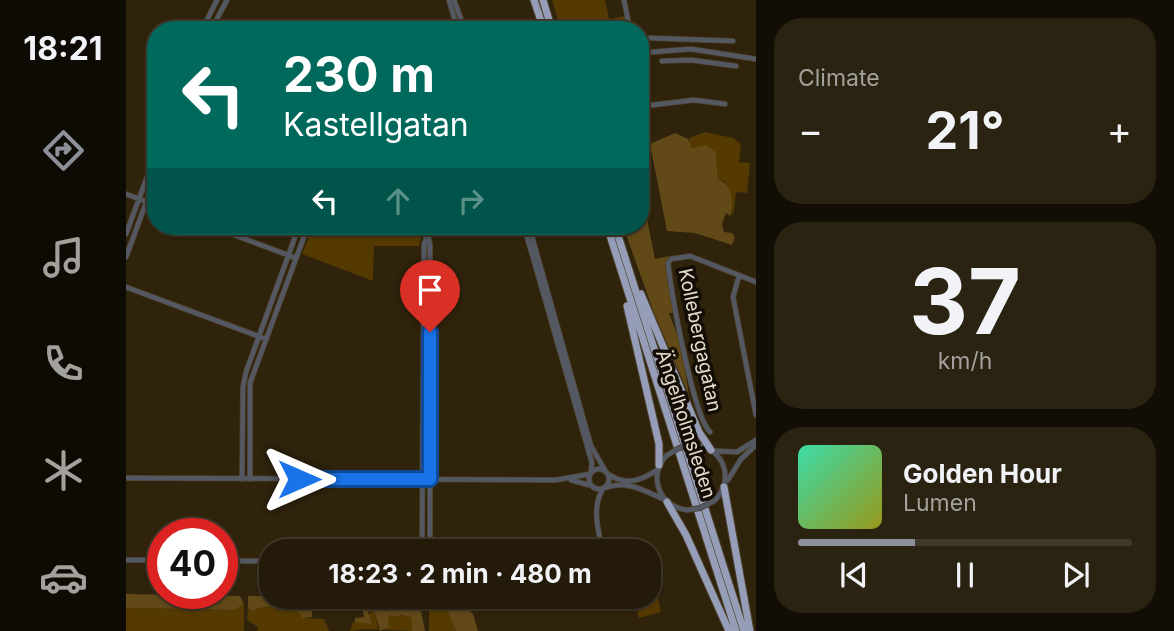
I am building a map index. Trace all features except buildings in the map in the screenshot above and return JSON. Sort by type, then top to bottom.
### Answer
[{"type":"highway","points":[[533,0],[541,21]]},
{"type":"highway","points":[[543,0],[549,21]]},
{"type":"highway","name":"Ängelholmsleden","points":[[610,235],[736,631]]},
{"type":"highway","points":[[619,237],[699,432],[711,450]]},
{"type":"highway","name":"Ängelholmsleden","points":[[619,237],[744,631]]},
{"type":"highway","points":[[619,264],[659,444],[659,467]]},
{"type":"highway","points":[[725,486],[750,631]]},
{"type":"highway","points":[[666,501],[686,535],[729,631]]},
{"type":"street","points":[[206,21],[217,0]]},
{"type":"street","points":[[216,21],[227,0]]},
{"type":"street","points":[[451,0],[462,21]]},
{"type":"street","points":[[451,0],[454,21]]},
{"type":"street","points":[[624,0],[628,21]]},
{"type":"street","points":[[649,38],[733,41]]},
{"type":"street","points":[[664,38],[664,49]]},
{"type":"street","points":[[691,49],[691,60]]},
{"type":"street","points":[[649,51],[691,49],[756,59]]},
{"type":"street","points":[[662,61],[691,60],[736,66]]},
{"type":"street","points":[[649,105],[685,100],[725,104]]},
{"type":"street","points":[[126,234],[147,177]]},
{"type":"street","points":[[126,194],[146,202],[126,257]]},
{"type":"street","points":[[235,235],[296,258]]},
{"type":"street","points":[[242,479],[243,383],[296,235]]},
{"type":"street","points":[[250,479],[250,383],[305,235]]},
{"type":"street","points":[[422,539],[423,258],[428,235]]},
{"type":"street","points":[[428,235],[430,539]]},
{"type":"street","points":[[529,235],[591,446],[609,480],[597,504],[596,521],[600,539]]},
{"type":"street","points":[[529,235],[592,463],[591,486],[597,504]]},
{"type":"street","name":"Kollebergagatan","points":[[710,432],[705,427],[693,394],[668,263],[671,259],[690,256],[756,282]]},
{"type":"street","points":[[740,276],[733,297],[756,415]]},
{"type":"street","points":[[126,287],[266,339]]},
{"type":"street","points":[[566,480],[600,469],[616,479],[642,480],[659,467],[666,456],[680,448],[695,445],[711,450],[737,452],[756,442]]},
{"type":"street","points":[[126,478],[566,480],[604,488],[618,484],[635,486],[687,510],[700,508],[714,501],[741,459],[756,442]]},
{"type":"street","points":[[711,450],[724,464],[725,486]]},
{"type":"street","points":[[659,467],[658,486],[666,501]]},
{"type":"street","points":[[126,560],[147,561]]},
{"type":"street","points":[[238,561],[259,561]]},
{"type":"shaded area","points":[[552,0],[605,0],[609,19],[625,16],[626,21],[558,21]]},
{"type":"shaded area","points":[[705,132],[733,138],[741,144],[739,162],[750,163],[747,193],[736,192],[733,217],[725,182],[718,179],[716,153],[690,147],[689,138]]},
{"type":"shaded area","points":[[675,133],[688,139],[692,148],[706,145],[716,153],[718,179],[727,185],[731,194],[731,216],[726,213],[722,224],[724,232],[732,233],[735,237],[732,245],[695,233],[667,231],[650,144]]},
{"type":"shaded area","points":[[649,229],[655,259],[669,256],[665,264],[674,313],[669,313],[681,345],[689,395],[654,313],[626,235],[649,235]]},
{"type":"shaded area","points":[[309,235],[422,235],[419,246],[374,246],[373,281],[302,254]]},
{"type":"shaded area","points":[[126,594],[147,594],[147,608],[126,608]]},
{"type":"shaded area","points":[[238,596],[240,596],[244,604],[238,608]]},
{"type":"shaded area","points":[[248,596],[259,596],[259,608],[252,611],[248,608]]},
{"type":"shaded area","points":[[244,604],[244,631],[126,631],[126,608],[238,608]]},
{"type":"shaded area","points":[[248,608],[252,611],[259,608],[295,609],[303,618],[324,619],[329,631],[257,631],[258,627],[247,620]]},
{"type":"shaded area","points":[[295,609],[312,609],[312,617],[303,618]]},
{"type":"shaded area","points":[[363,609],[421,609],[425,631],[412,631],[411,617],[388,615],[389,627],[380,631],[372,610],[368,612],[372,624],[355,622],[355,618],[364,617]]},
{"type":"shaded area","points":[[429,609],[448,609],[456,631],[429,631]]},
{"type":"shaded area","points":[[448,609],[468,609],[473,614],[478,631],[456,631]]},
{"type":"shaded area","points":[[637,609],[660,609],[661,612],[639,618]]},
{"type":"shaded area","points":[[372,610],[378,629],[388,615],[400,615],[411,617],[412,631],[350,631],[353,622],[364,622]]},
{"type":"route","points":[[299,479],[430,479],[430,332]]}]
